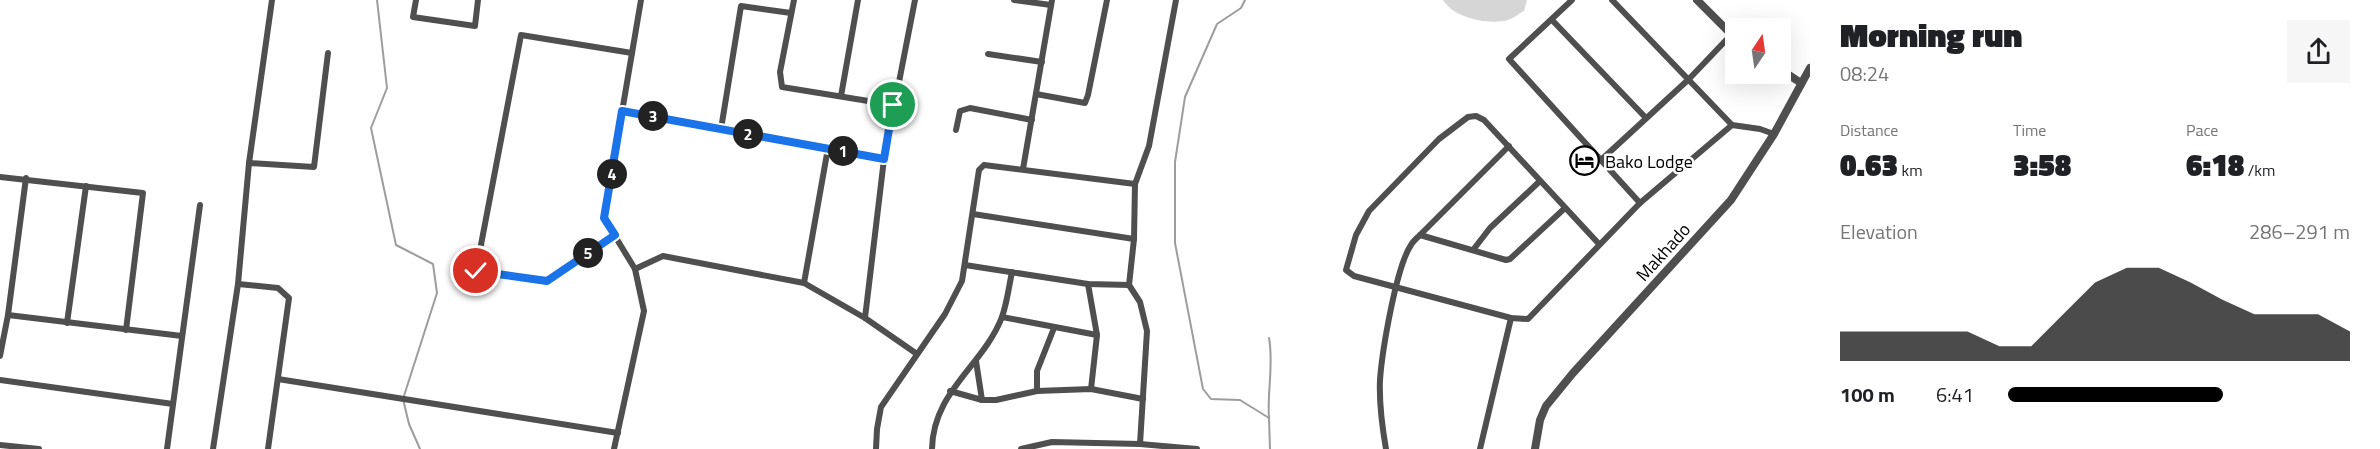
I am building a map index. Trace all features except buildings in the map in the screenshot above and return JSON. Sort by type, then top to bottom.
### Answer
[{"type":"street","points":[[213,449],[238,284],[249,163],[272,0]]},
{"type":"street","points":[[416,0],[413,17],[475,26],[478,0]]},
{"type":"street","points":[[614,449],[644,312],[635,269],[604,218],[640,0]]},
{"type":"street","points":[[794,0],[780,72],[782,87],[893,105]]},
{"type":"street","points":[[841,96],[858,0]]},
{"type":"street","points":[[865,318],[884,159],[915,0]]},
{"type":"street","points":[[1014,0],[1052,2],[1023,169]]},
{"type":"street","points":[[1036,94],[1085,103],[1107,0]]},
{"type":"street","points":[[1140,444],[1147,331],[1140,302],[1129,285],[1134,239],[1135,184],[1149,146],[1176,0]]},
{"type":"street","points":[[1572,0],[1509,59],[1640,203]]},
{"type":"street","points":[[1612,0],[1732,125],[1760,129],[1774,134]]},
{"type":"street","points":[[1697,0],[1725,30]]},
{"type":"street","points":[[721,129],[741,6],[791,13]]},
{"type":"street","points":[[1552,20],[1646,118]]},
{"type":"street","points":[[615,235],[547,281],[476,271],[521,35],[632,53]]},
{"type":"street","points":[[1601,160],[1725,46]]},
{"type":"street","points":[[249,163],[314,167],[328,52]]},
{"type":"street","points":[[988,54],[1042,62]]},
{"type":"street","name":"Makhado","points":[[1535,449],[1540,420],[1546,406],[1573,373],[1731,200],[1774,134],[1810,68]]},
{"type":"street","points":[[1791,76],[1801,83]]},
{"type":"street","points":[[956,130],[960,111],[970,108],[1032,120]]},
{"type":"street","points":[[622,111],[884,159]]},
{"type":"street","points":[[1599,244],[1509,146],[1484,120],[1476,116],[1467,117],[1439,139],[1369,211],[1356,235],[1346,270],[1354,276],[1511,318],[1528,319],[1640,203],[1732,125]]},
{"type":"street","points":[[1386,449],[1380,408],[1380,379],[1396,286],[1406,254],[1411,244],[1509,146]]},
{"type":"street","points":[[804,283],[828,148]]},
{"type":"street","points":[[876,449],[881,407],[953,301],[962,281],[980,167],[988,165],[1135,184]]},
{"type":"street","points":[[0,177],[26,178],[143,193],[126,330]]},
{"type":"street","points":[[0,356],[1,341],[8,315],[26,178]]},
{"type":"street","points":[[1473,250],[1490,228],[1540,181]]},
{"type":"street","points":[[67,323],[86,186]]},
{"type":"street","points":[[167,449],[200,205]]},
{"type":"street","points":[[1420,235],[1510,259],[1565,208]]},
{"type":"street","points":[[973,214],[1134,239]]},
{"type":"street","points":[[635,269],[663,256],[804,283],[865,318],[917,354]]},
{"type":"street","points":[[965,265],[1088,284],[1129,285]]},
{"type":"street","points":[[932,449],[932,431],[950,391],[976,361],[1002,317],[1012,272]]},
{"type":"street","points":[[238,284],[278,288],[289,298],[268,449]]},
{"type":"street","points":[[1088,284],[1096,335],[1091,389]]},
{"type":"street","points":[[8,315],[182,336]]},
{"type":"street","points":[[1002,317],[1096,335]]},
{"type":"street","points":[[1480,449],[1511,318]]},
{"type":"street","points":[[1037,391],[1037,371],[1054,328]]},
{"type":"street","points":[[976,361],[982,399]]},
{"type":"street","points":[[278,379],[618,433]]},
{"type":"street","points":[[0,380],[173,404]]},
{"type":"street","points":[[950,391],[996,400],[1037,391],[1091,389],[1143,399]]},
{"type":"street","points":[[1021,449],[1052,442],[1140,444],[1197,449]]},
{"type":"street","points":[[0,445],[39,449]]},
{"type":"shaded area","points":[[1443,0],[1527,0],[1524,11],[1506,21],[1495,22],[1461,15]]},
{"type":"waterway","points":[[377,0],[387,88],[371,128],[396,245],[433,264],[437,293],[403,399],[409,424],[420,449]]},
{"type":"waterway","points":[[1245,0],[1241,8],[1217,24],[1185,97],[1175,162],[1175,243],[1203,389],[1211,399],[1240,400],[1269,418],[1270,449]]},
{"type":"waterway","points":[[1269,338],[1271,358],[1269,418]]},
{"type":"place","name":"Bako Lodge","points":[[1584,161]]},
{"type":"route","points":[[476,271],[547,281],[615,235],[604,218],[622,111],[884,159],[893,105]]}]
